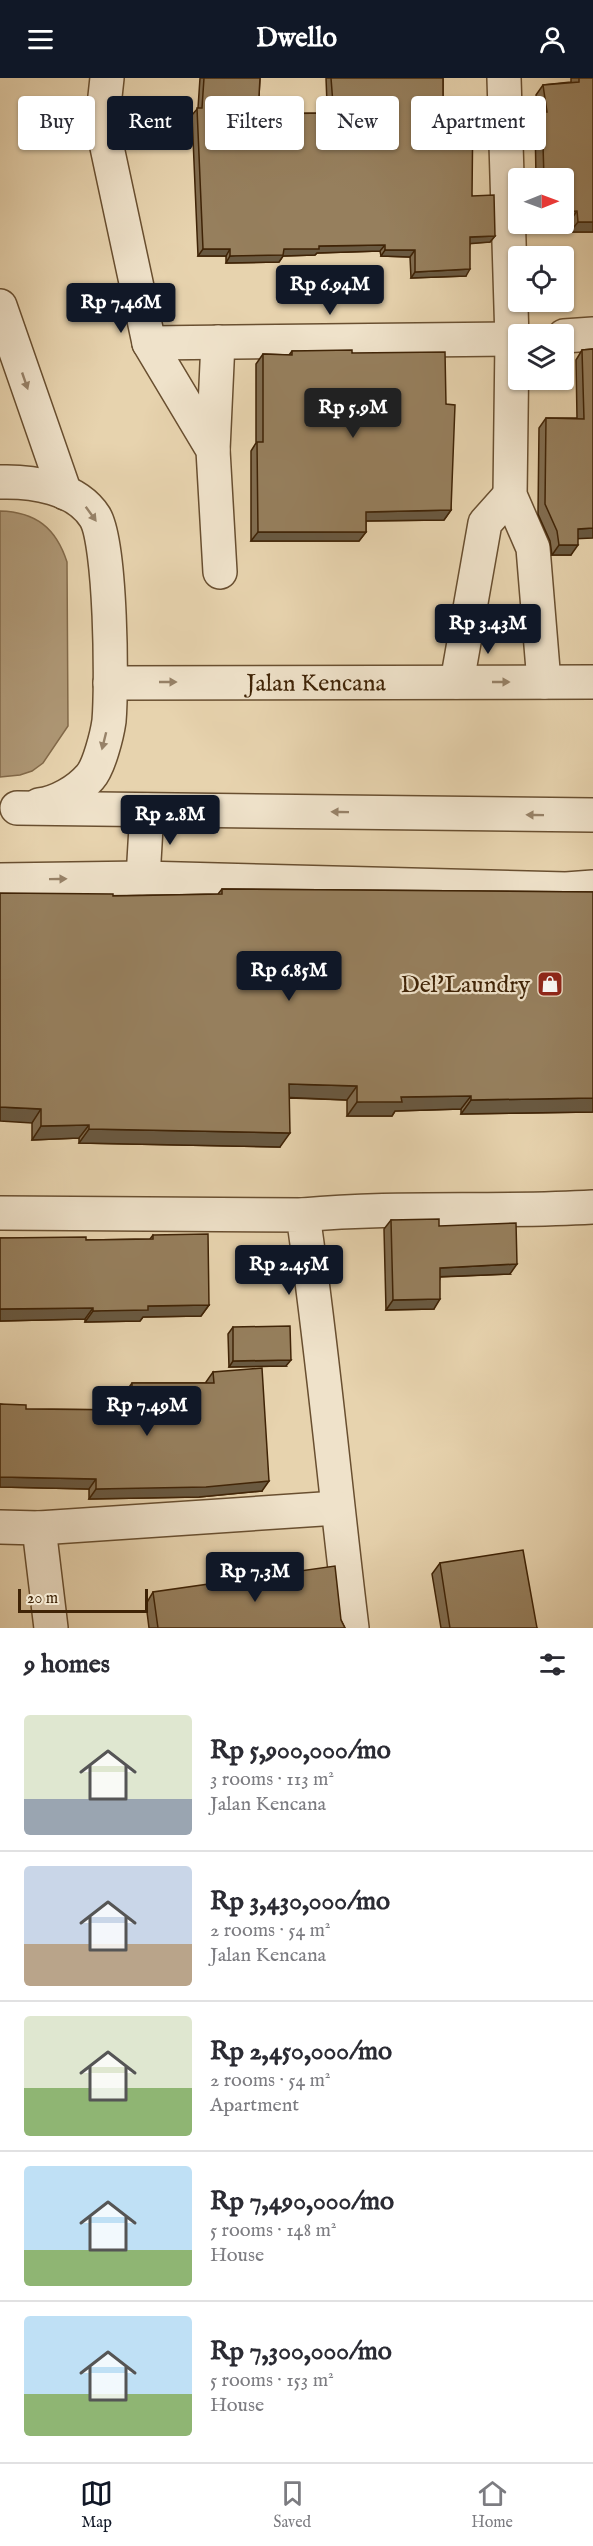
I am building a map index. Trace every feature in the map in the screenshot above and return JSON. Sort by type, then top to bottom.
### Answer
[{"type":"street","points":[[107,78],[102,124],[149,343],[213,450]]},
{"type":"street","points":[[504,78],[514,324]]},
{"type":"street","points":[[0,306],[65,493]]},
{"type":"street","points":[[574,335],[593,334]]},
{"type":"street","points":[[149,343],[508,339]]},
{"type":"street","points":[[218,342],[213,450],[220,572]]},
{"type":"street","points":[[513,390],[510,495],[533,549],[544,681]]},
{"type":"street","points":[[0,482],[33,484],[65,493],[82,502],[96,518],[103,541],[108,597],[110,682],[108,722],[101,753],[91,776],[68,795],[43,805],[8,808]]},
{"type":"street","points":[[458,682],[485,523],[510,495]]},
{"type":"street","name":"Jalan Kencana","points":[[110,682],[593,682]]},
{"type":"street","points":[[8,808],[593,815]]},
{"type":"street","points":[[143,878],[147,810]]},
{"type":"street","points":[[0,880],[143,878],[566,889],[593,887]]},
{"type":"street","points":[[0,1213],[303,1215],[350,1210],[540,1210],[593,1207]]},
{"type":"street","points":[[303,1215],[316,1305],[352,1628]]},
{"type":"street","points":[[0,1527],[39,1528],[337,1508]]},
{"type":"street","points":[[39,1528],[51,1628]]},
{"type":"shaded area","points":[[0,511],[24,515],[43,524],[57,540],[67,562],[68,726],[43,763],[32,771],[20,775],[0,777]]},
{"type":"building","points":[[204,78],[260,78],[259,96],[205,96],[205,150],[304,150],[304,113],[316,113],[316,150],[399,150],[399,96],[332,96],[331,78],[443,78],[443,96],[411,96],[411,150],[472,150],[472,196],[494,195],[495,236],[470,237],[470,269],[415,272],[415,250],[385,250],[385,245],[284,249],[283,255],[230,256],[230,249],[203,249],[197,108],[202,108]]},
{"type":"building","points":[[579,78],[593,78],[593,222],[578,222],[577,211],[574,211],[574,168],[544,168],[547,112],[543,85],[579,82]]},
{"type":"building","points":[[593,349],[593,528],[578,529],[578,545],[559,545],[557,531],[545,504],[546,418],[584,419],[582,350]]},
{"type":"building","points":[[352,350],[352,353],[445,352],[446,404],[455,405],[451,510],[366,512],[366,532],[258,532],[257,442],[263,442],[263,354],[292,355],[292,351]]},
{"type":"building","points":[[222,889],[593,892],[593,1098],[471,1100],[471,1096],[401,1097],[402,1102],[357,1102],[357,1086],[289,1084],[290,1133],[89,1129],[89,1125],[41,1126],[41,1109],[0,1107],[0,893],[113,894],[113,896],[222,894]]},
{"type":"building","points":[[439,1219],[439,1226],[516,1223],[517,1264],[440,1268],[440,1299],[393,1300],[391,1220]]},
{"type":"building","points":[[208,1234],[209,1305],[148,1306],[148,1310],[0,1309],[0,1238],[153,1239],[153,1235]]},
{"type":"building","points":[[290,1326],[291,1360],[233,1361],[233,1327]]},
{"type":"building","points":[[262,1368],[269,1481],[206,1487],[96,1489],[96,1479],[0,1477],[0,1404],[26,1405],[26,1409],[132,1410],[132,1383],[214,1383],[213,1372]]},
{"type":"building","points":[[523,1550],[537,1628],[450,1628],[440,1563]]},
{"type":"building","points":[[335,1566],[341,1620],[345,1628],[158,1628],[153,1592]]},
{"type":"place","name":"Del'Laundry","points":[[550,984]]}]
